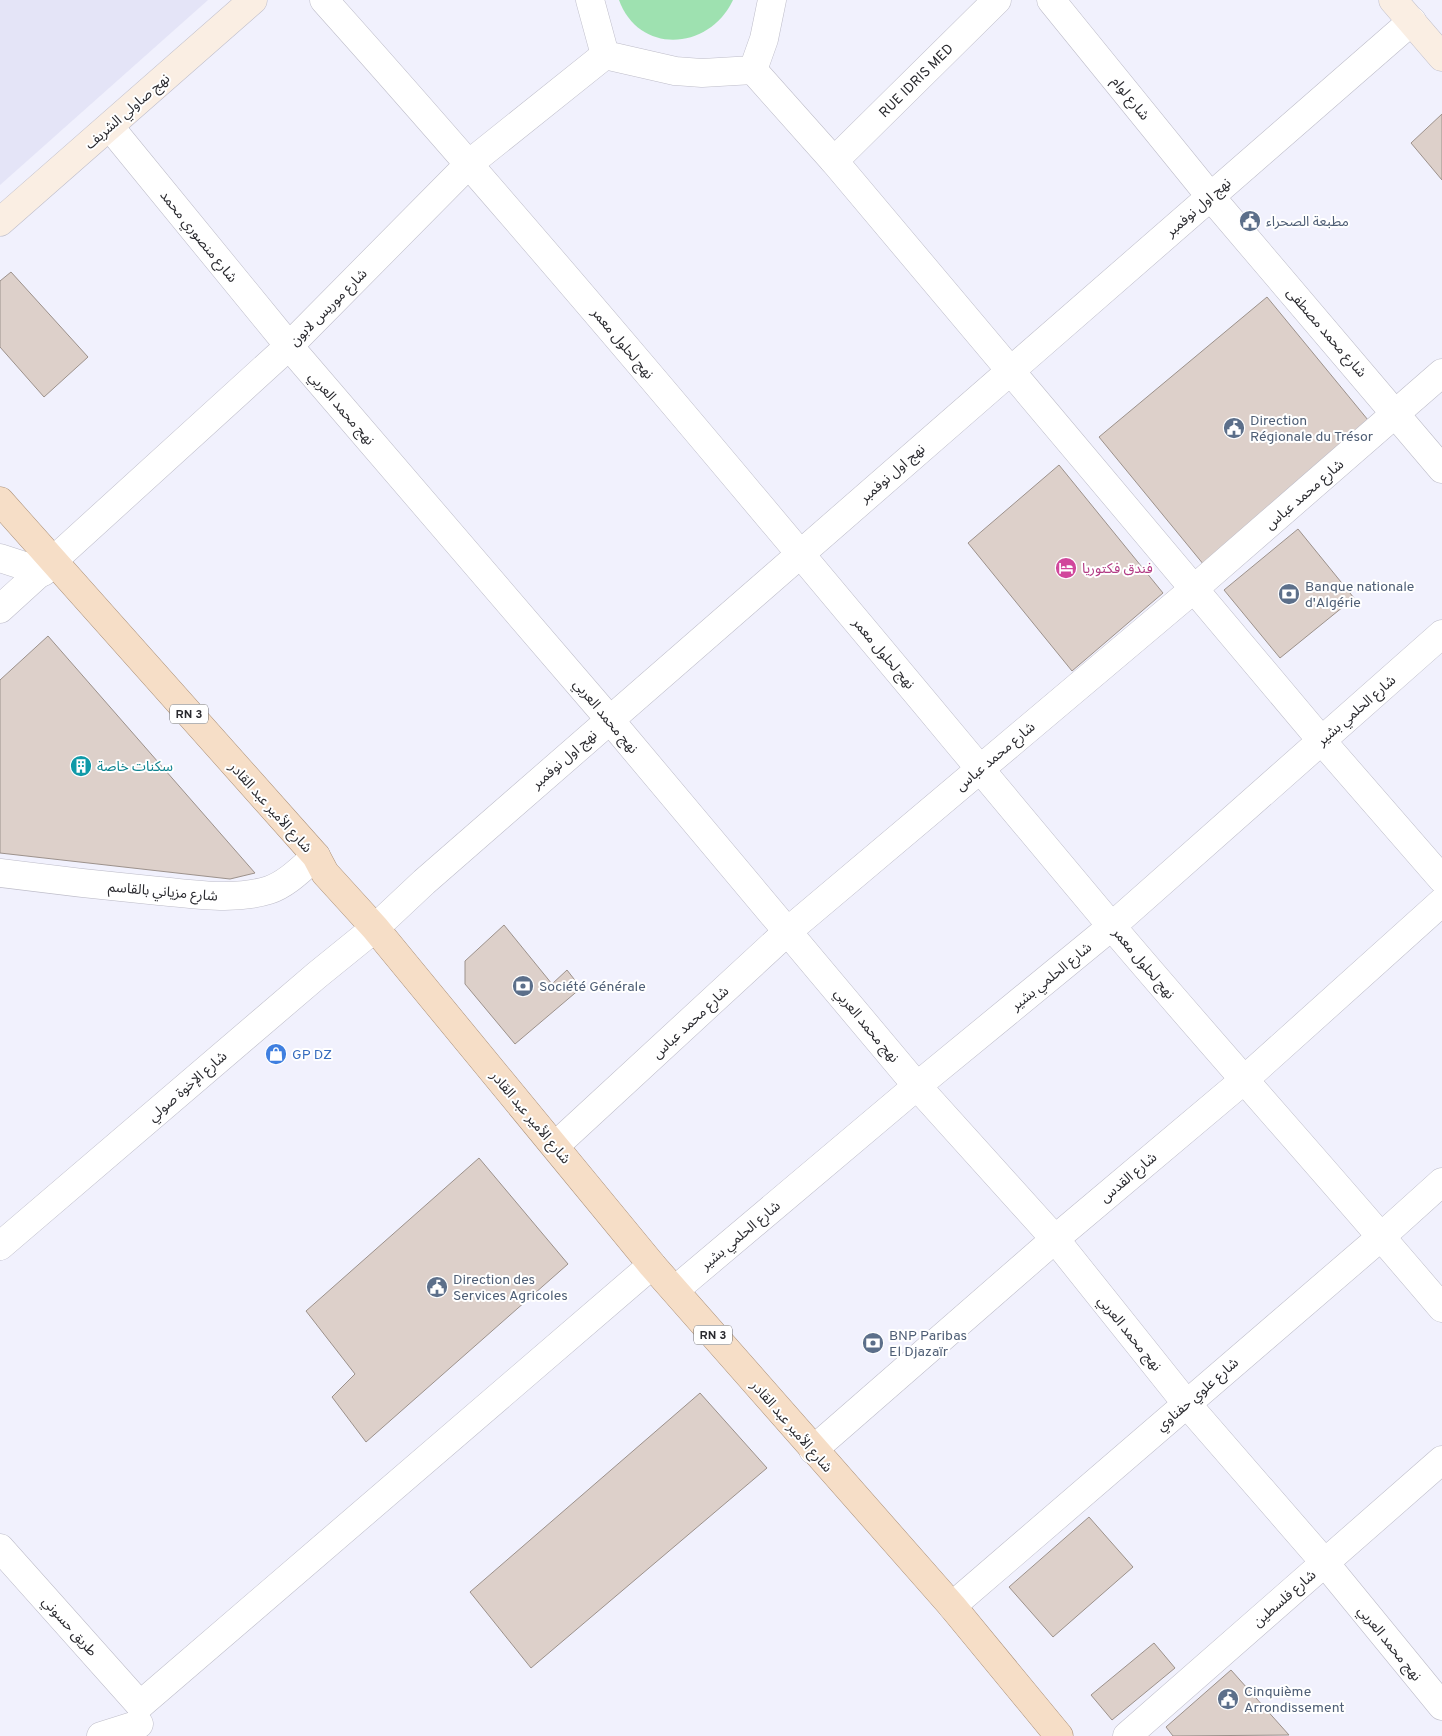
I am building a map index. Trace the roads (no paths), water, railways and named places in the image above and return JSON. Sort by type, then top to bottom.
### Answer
[{"type":"main road","name":"نهج صاولي الشربف","points":[[0,222],[253,0]]},
{"type":"main road","points":[[1393,0],[1442,56]]},
{"type":"main road","name":"شارع الأمير عبد القادر","points":[[0,501],[48,567],[316,856],[325,873],[375,928],[652,1265],[952,1606],[1059,1736]]},
{"type":"street","name":"نهج لحلول معمر","points":[[324,0],[470,163],[801,553],[1112,926],[1244,1080],[1382,1236],[1442,1308]]},
{"type":"street","points":[[590,0],[605,55],[675,71],[702,73],[753,70]]},
{"type":"street","points":[[753,70],[764,39],[772,0]]},
{"type":"street","name":"RUE IDRIS MED","points":[[834,161],[997,0]]},
{"type":"street","name":"شارع لوام","points":[[1051,0],[1210,196]]},
{"type":"street","name":"نهج اول نوفمبر","points":[[375,928],[424,882],[1412,21]]},
{"type":"street","name":"شارع موريس لابون","points":[[0,609],[289,346],[470,163],[605,55]]},
{"type":"street","points":[[753,70],[834,161],[1012,370],[1321,740],[1442,879]]},
{"type":"street","name":"شارع منصوري محمد","points":[[110,127],[289,346]]},
{"type":"street","name":"شارع محمد مصطفى","points":[[1210,196],[1442,469]]},
{"type":"street","name":"نهج محمد العربي","points":[[289,346],[610,720],[917,1086],[1054,1239],[1186,1403],[1325,1563],[1442,1706]]},
{"type":"street","name":"شارع محمد عباس","points":[[555,1146],[788,931],[1195,588],[1442,373]]},
{"type":"street","points":[[0,558],[48,567]]},
{"type":"street","name":"شارع الحلمي بشير","points":[[675,1290],[917,1086],[1112,926],[1442,634]]},
{"type":"street","name":"شارع مزياني بالقاسم","points":[[0,873],[83,884],[224,896],[252,894],[271,889],[294,875],[316,856]]},
{"type":"street","name":"شارع القدس","points":[[813,1450],[1054,1239],[1244,1080],[1442,902]]},
{"type":"street","name":"شارع الإخوة صولي","points":[[0,1246],[316,975],[375,928]]},
{"type":"street","name":"شارع علوي حفناوي","points":[[952,1606],[1382,1236],[1442,1182]]},
{"type":"street","points":[[101,1736],[139,1722],[652,1265]]},
{"type":"street","name":"شارع فلسطين","points":[[1126,1736],[1442,1460]]},
{"type":"street","name":"طريق حسوني","points":[[0,1548],[139,1722]]},
{"type":"place","name":"مطبعة الصحراء","points":[[1250,221]]},
{"type":"place","name":"Direction Régionale du Trésor","points":[[1234,428]]},
{"type":"place","name":"فندق فكتوريا","points":[[1066,568]]},
{"type":"place","name":"Banque nationale d'Algérie","points":[[1289,594]]},
{"type":"place","name":"سكنات خاصة","points":[[81,766]]},
{"type":"place","name":"Société Générale","points":[[523,986]]},
{"type":"place","name":"GP DZ","points":[[276,1054]]},
{"type":"place","name":"Direction des Services Agricoles","points":[[437,1287]]},
{"type":"place","name":"BNP Paribas El Djazaïr","points":[[873,1343]]},
{"type":"place","name":"Cinquième Arrondissement","points":[[1228,1699]]}]
